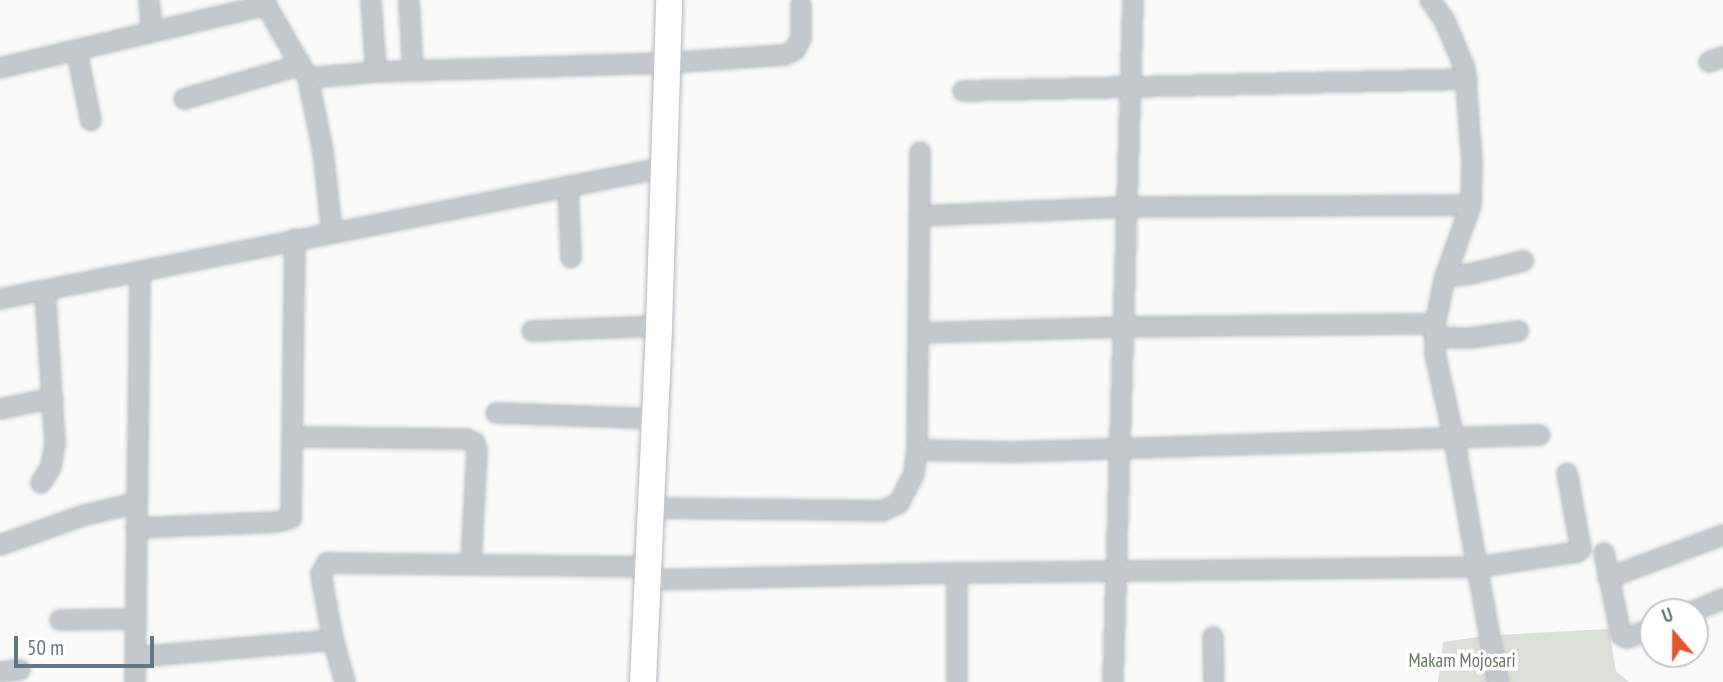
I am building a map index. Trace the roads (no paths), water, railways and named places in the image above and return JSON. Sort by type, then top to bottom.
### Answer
[{"type":"main road","points":[[643,682],[656,419],[669,0]]},
{"type":"street","points":[[149,0],[152,32]]},
{"type":"street","points":[[370,0],[376,72]]},
{"type":"street","points":[[409,0],[413,71]]},
{"type":"street","points":[[1114,682],[1133,0]]},
{"type":"street","points":[[1430,0],[1444,19],[1467,79],[1471,116],[1471,205],[1445,277],[1434,331],[1440,383],[1454,438],[1498,682]]},
{"type":"street","points":[[0,68],[77,52],[265,3],[304,72],[323,151],[332,232]]},
{"type":"street","points":[[184,99],[304,72],[665,64],[785,55],[795,50],[801,38],[800,5]]},
{"type":"street","points":[[77,52],[91,121]]},
{"type":"street","points":[[963,91],[1467,79]]},
{"type":"street","points":[[652,508],[882,511],[899,503],[909,488],[918,450],[920,152]]},
{"type":"street","points":[[0,299],[662,168]]},
{"type":"street","points":[[568,186],[571,258]]},
{"type":"street","points":[[919,216],[1128,208],[1471,205]]},
{"type":"street","points":[[136,528],[286,522],[293,511],[295,239]]},
{"type":"street","points":[[1445,277],[1523,261]]},
{"type":"street","points":[[135,682],[139,272]]},
{"type":"street","points":[[41,483],[51,467],[55,445],[45,290]]},
{"type":"street","points":[[531,331],[659,326]]},
{"type":"street","points":[[919,333],[1124,327],[1434,331],[1470,338],[1519,331]]},
{"type":"street","points":[[0,409],[53,398]]},
{"type":"street","points":[[496,413],[656,419]]},
{"type":"street","points":[[918,450],[1013,452],[1540,435]]},
{"type":"street","points":[[294,437],[467,439],[475,443],[477,450],[471,564]]},
{"type":"street","points":[[345,682],[333,640],[321,574],[327,563],[471,564],[647,574],[1479,567],[1577,552],[1581,549],[1567,473]]},
{"type":"street","points":[[0,545],[85,515],[136,503]]},
{"type":"street","points":[[1608,578],[1723,535]]},
{"type":"street","points":[[1604,553],[1621,635],[1627,638],[1639,633]]},
{"type":"street","points":[[957,573],[957,682]]},
{"type":"street","points":[[60,620],[136,619]]},
{"type":"street","points":[[1213,637],[1214,682]]},
{"type":"street","points":[[136,657],[333,640]]},
{"type":"street","points":[[0,672],[20,670]]},
{"type":"park label","name":"Makam Mojosari","points":[[1462,661]]}]
